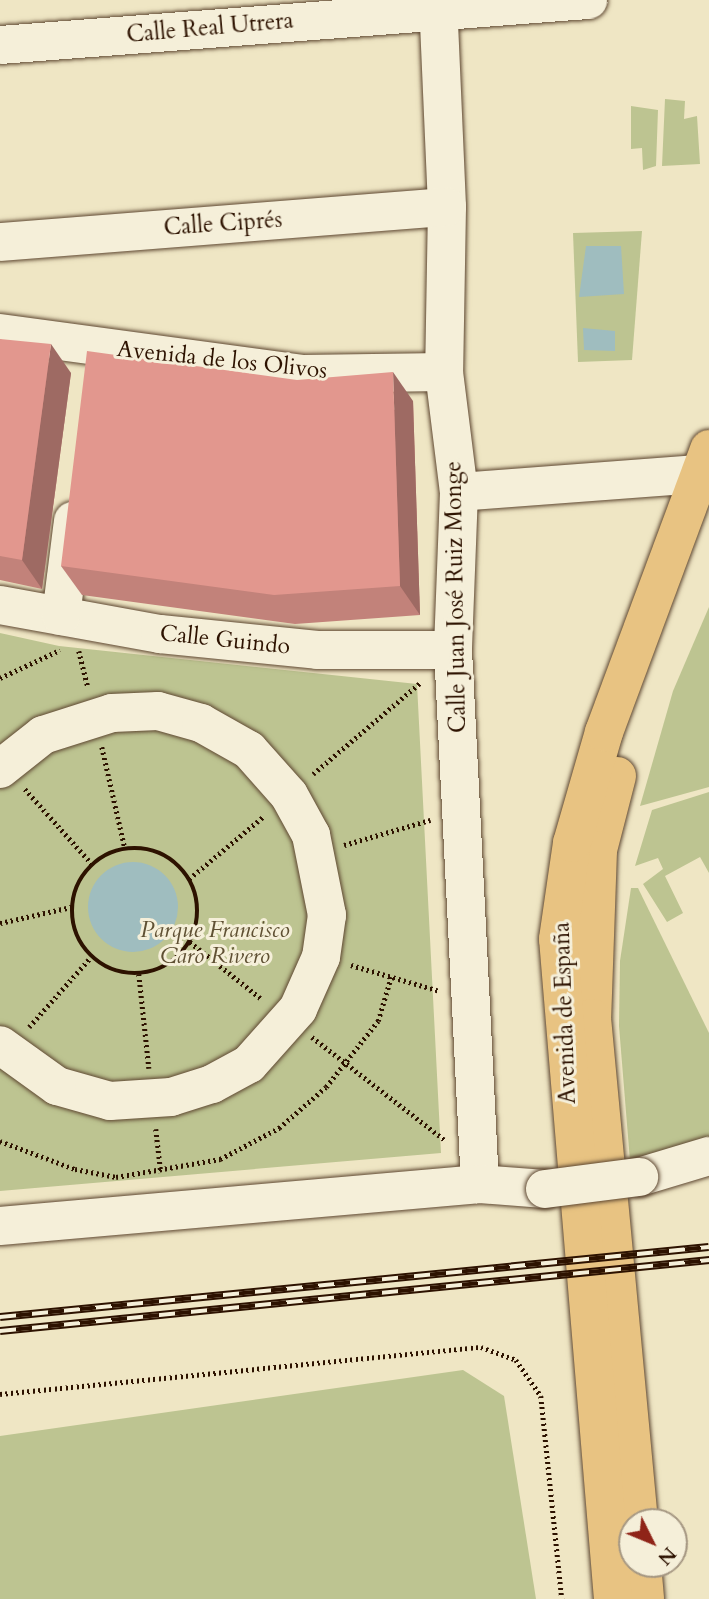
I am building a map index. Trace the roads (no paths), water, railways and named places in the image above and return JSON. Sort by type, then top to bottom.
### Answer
[{"type":"main road","name":"Avenida de España","points":[[613,1599],[558,939],[572,843],[604,732],[706,464]]},
{"type":"main road","name":"Avenida de España","points":[[638,1508],[598,1100],[594,916],[598,850],[626,741],[709,517]]},
{"type":"main road","points":[[643,1578],[645,1599]]},
{"type":"street","name":"Calle Real Utrera","points":[[0,45],[438,5],[588,0]]},
{"type":"street","name":"Calle Juan José Ruiz Monge","points":[[438,5],[447,207],[444,372],[459,492],[453,650],[479,1165]]},
{"type":"street","name":"Calle Ciprés","points":[[0,242],[447,207]]},
{"type":"street","name":"Avenida de los Olivos","points":[[0,333],[303,374],[444,372]]},
{"type":"street","points":[[90,386],[95,345]]},
{"type":"street","points":[[459,492],[706,464]]},
{"type":"street","points":[[69,630],[78,481]]},
{"type":"street","name":"Calle Guindo","points":[[0,605],[69,630],[317,650],[453,650]]},
{"type":"street","points":[[2,767],[43,735],[132,708],[181,716],[224,734],[261,761],[289,795],[316,853],[326,896],[321,957],[309,992],[290,1020],[232,1075],[152,1100],[110,1101],[73,1091],[3,1049]]},
{"type":"street","points":[[0,1226],[479,1165],[545,1189],[639,1177],[709,1156]]},
{"type":"water","points":[[586,246],[621,246],[624,294],[579,297]]},
{"type":"water","points":[[583,328],[615,331],[615,351],[584,350]]},
{"type":"water","points":[[124,862],[142,862],[158,869],[171,882],[178,898],[178,916],[171,932],[158,945],[142,952],[124,952],[108,945],[95,932],[88,916],[88,898],[95,882],[108,869]]},
{"type":"railway","points":[[0,1317],[709,1247]]},
{"type":"railway","points":[[0,1331],[709,1260]]},
{"type":"park label","name":"Parque Francisco Caro Rivero","points":[[215,943]]}]
